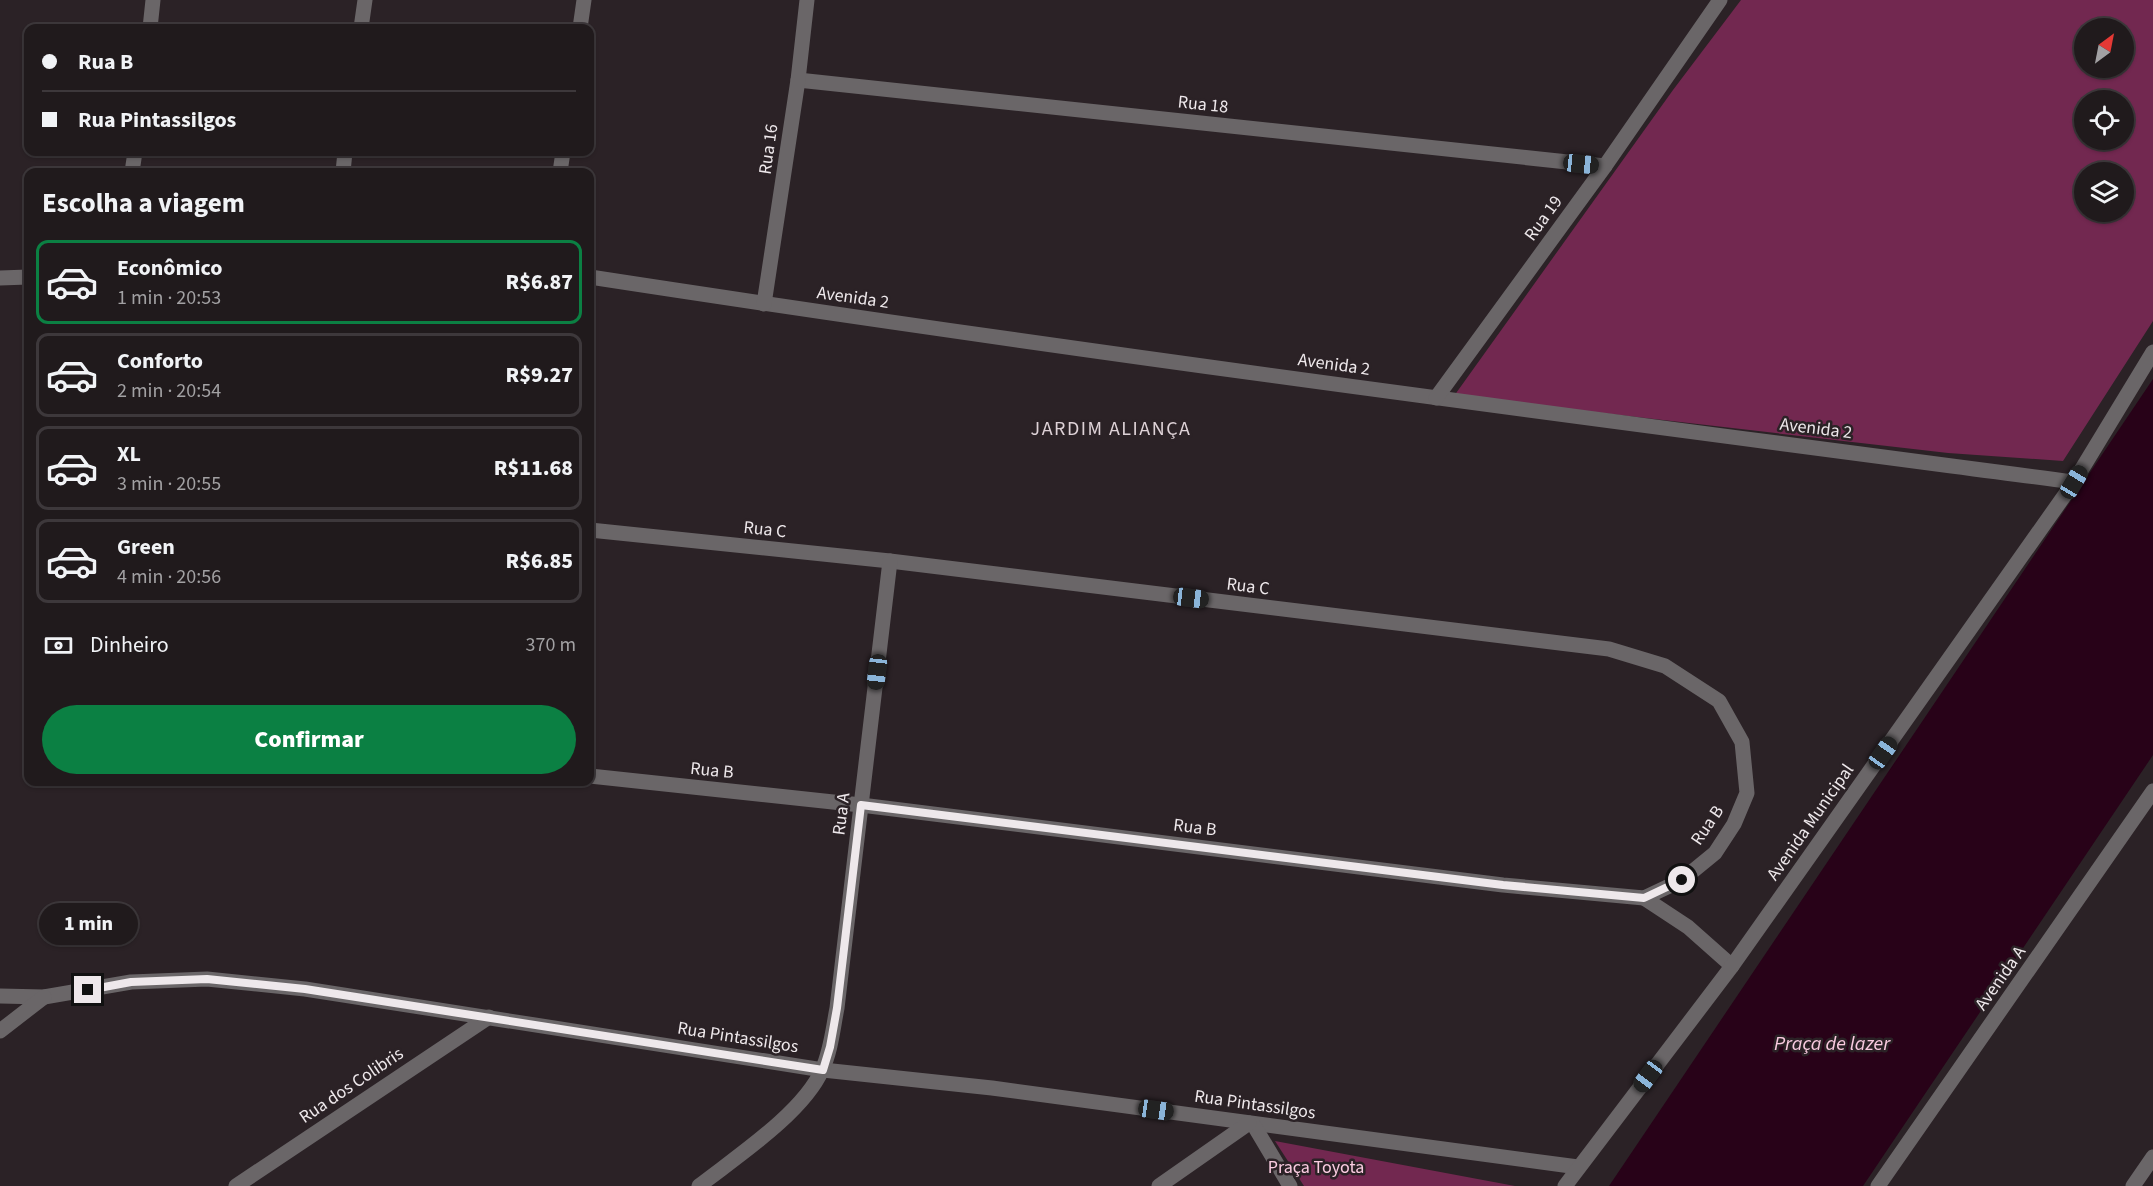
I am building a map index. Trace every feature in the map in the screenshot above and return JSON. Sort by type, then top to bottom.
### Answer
[{"type":"street","points":[[150,24],[153,0]]},
{"type":"street","points":[[362,24],[365,0]]},
{"type":"street","points":[[581,24],[584,0]]},
{"type":"street","name":"Rua 16","points":[[764,304],[798,80],[807,0]]},
{"type":"street","name":"Rua 19","points":[[1436,398],[1605,166],[1720,0]]},
{"type":"street","name":"Rua 18","points":[[798,80],[1605,166]]},
{"type":"street","points":[[0,278],[24,278]]},
{"type":"street","name":"Avenida 2","points":[[594,278],[764,304],[1436,398],[2074,482]]},
{"type":"street","name":"Avenida Municipal","points":[[1565,1186],[1732,966],[2074,482],[2153,352]]},
{"type":"street","name":"Rua C","points":[[594,530],[890,561],[1609,649],[1665,666],[1719,701],[1742,742],[1747,793]]},
{"type":"street","name":"Rua A","points":[[699,1186],[787,1115],[811,1089],[823,1070],[837,1008],[890,561]]},
{"type":"street","name":"Rua B","points":[[594,776],[861,805],[1503,885],[1644,898],[1682,880],[1715,853],[1734,824],[1747,793]]},
{"type":"street","name":"Avenida A","points":[[1878,1186],[2153,791]]},
{"type":"street","points":[[1644,898],[1688,927],[1732,966]]},
{"type":"street","name":"Rua Pintassilgos","points":[[0,996],[44,998],[131,982],[207,979],[305,989],[823,1070],[992,1088],[1578,1167]]},
{"type":"street","points":[[0,1031],[44,998]]},
{"type":"street","name":"Rua dos Colibris","points":[[236,1186],[489,1017]]},
{"type":"street","points":[[1159,1186],[1251,1124],[1290,1186]]},
{"type":"street","points":[[2133,1186],[2153,1157]]},
{"type":"green space","points":[[1741,0],[2153,0],[2153,321],[2063,461],[1948,453],[1454,396],[1673,90]]},
{"type":"green space","name":"Praça Toyota","points":[[1275,1141],[1515,1186],[1304,1186]]},
{"type":"water","name":"Praça de lazer","points":[[2153,379],[2153,755],[1863,1186],[1609,1186]]},
{"type":"district","name":"JARDIM ALIANÇA","points":[[1111,428]]},
{"type":"route","points":[[88,990],[131,982],[207,979],[305,989],[823,1070],[837,1008],[861,805],[1503,885],[1644,898],[1682,880]]}]
